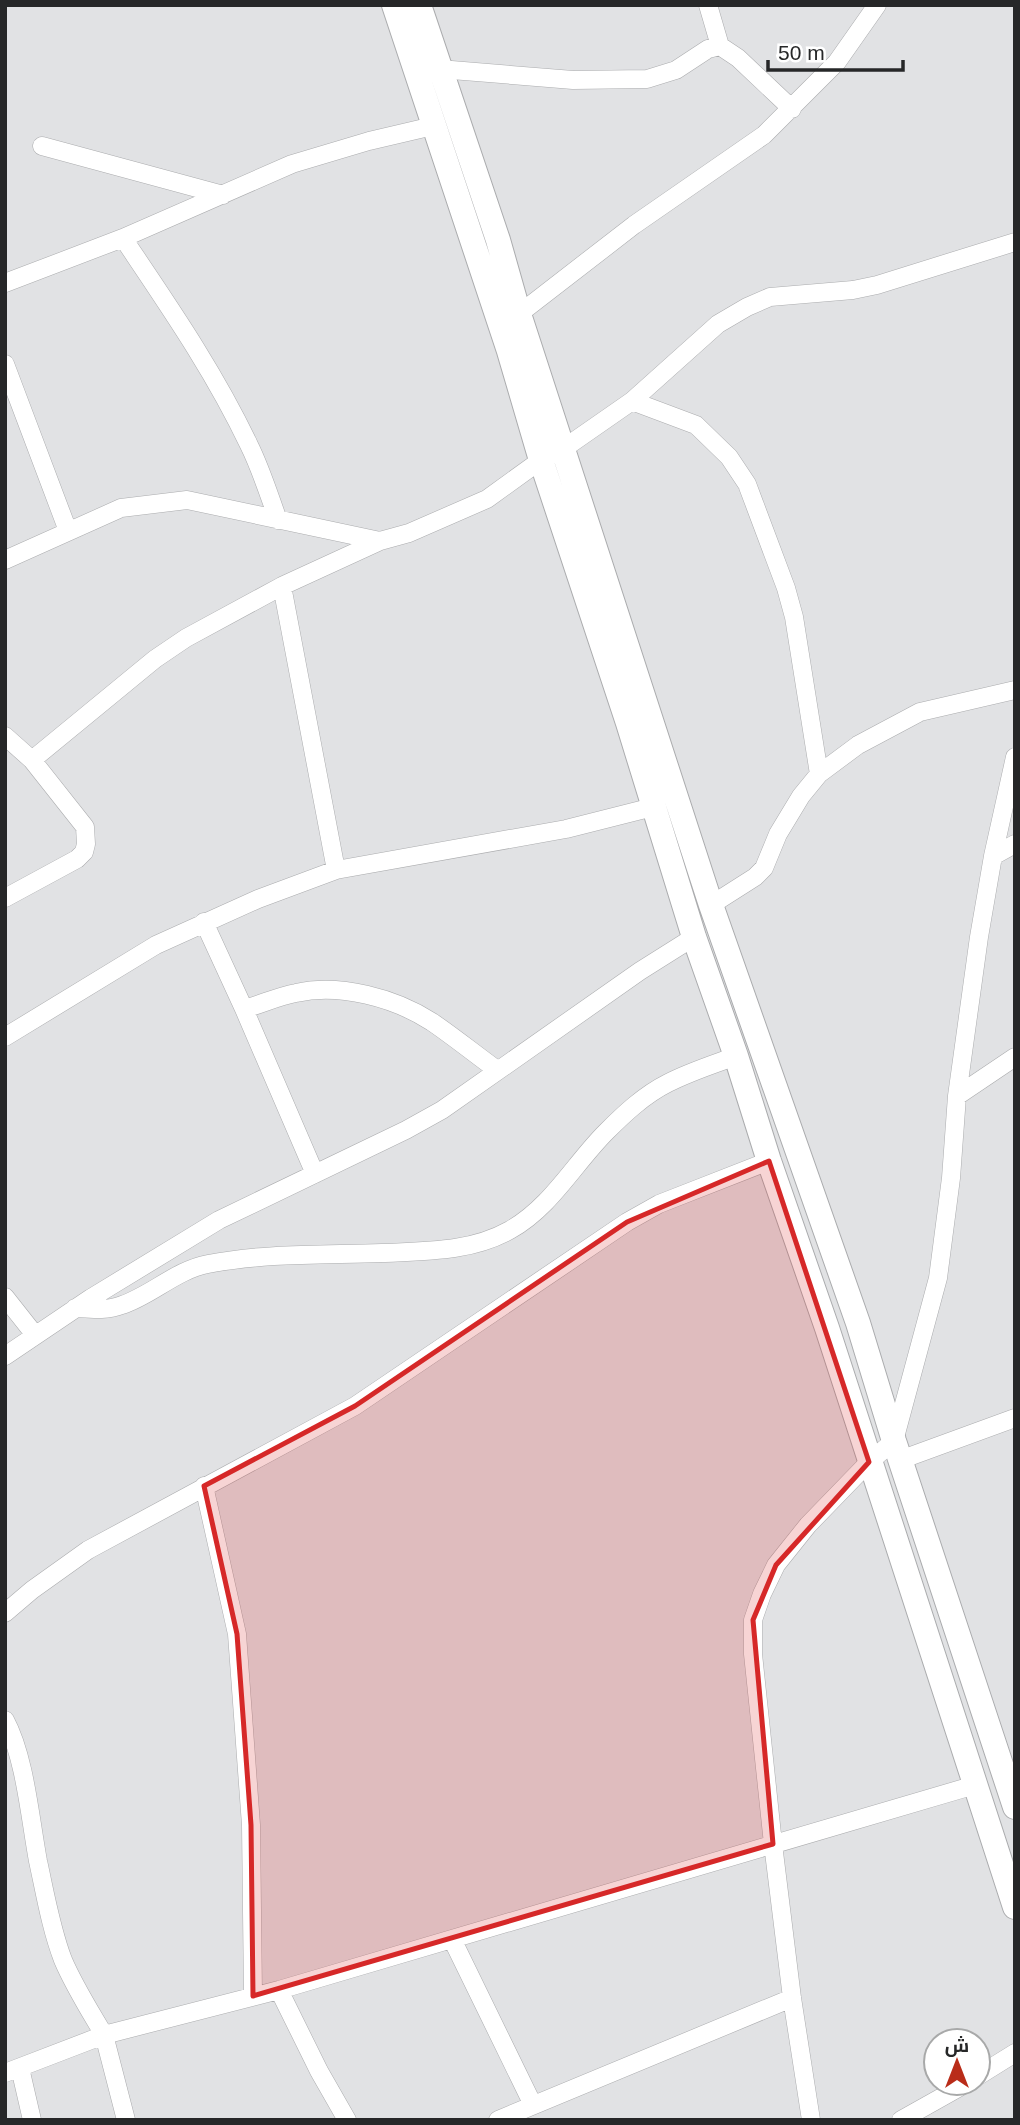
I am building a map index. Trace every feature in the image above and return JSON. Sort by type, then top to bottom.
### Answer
[{"type":"street","points":[[394,5],[498,316],[541,460],[628,723],[694,937],[827,1328],[975,1785],[1004,1839],[1015,1907]]},
{"type":"street","points":[[419,5],[498,240],[519,314],[710,905],[858,1323],[1015,1807]]},
{"type":"street","points":[[708,5],[720,46],[738,58],[792,109]]},
{"type":"street","points":[[519,314],[634,225],[764,135],[837,62],[877,5]]},
{"type":"street","points":[[439,69],[573,80],[635,80],[676,71],[708,48],[720,46]]},
{"type":"street","points":[[5,283],[123,238],[292,164],[369,141],[433,126]]},
{"type":"street","points":[[42,146],[223,195]]},
{"type":"street","points":[[123,238],[190,335],[222,391],[250,446],[278,520]]},
{"type":"street","points":[[32,760],[155,659],[186,638],[282,586],[380,541],[410,533],[487,499],[632,401],[718,324],[747,307],[770,297],[877,285],[1015,242]]},
{"type":"street","points":[[5,364],[68,531]]},
{"type":"street","points":[[632,401],[696,425],[729,457],[747,484],[789,598],[819,774]]},
{"type":"street","points":[[5,560],[121,508],[187,500],[380,541]]},
{"type":"street","points":[[282,586],[336,870]]},
{"type":"street","points":[[710,905],[755,877],[764,868],[789,813],[819,774],[858,745],[920,712],[1015,690]]},
{"type":"street","points":[[5,736],[32,760],[85,827],[86,844],[84,852],[77,859],[5,898]]},
{"type":"street","points":[[897,1450],[938,1278],[951,1178],[957,1096],[979,937],[993,856],[1015,757]]},
{"type":"street","points":[[5,1037],[156,945],[204,922],[336,870],[566,829],[653,807]]},
{"type":"street","points":[[993,856],[1015,844]]},
{"type":"street","points":[[204,922],[315,1174]]},
{"type":"street","points":[[5,1356],[75,1308],[219,1220],[442,1110],[640,971],[694,937]]},
{"type":"street","points":[[244,1009],[296,993],[316,990],[352,992],[386,1001],[429,1020],[497,1070]]},
{"type":"street","points":[[75,1308],[104,1309],[122,1306],[205,1264],[278,1256],[427,1251],[481,1243],[510,1230],[540,1208],[605,1133],[641,1099],[667,1083],[738,1061],[764,1057]]},
{"type":"street","points":[[957,1096],[1015,1057]]},
{"type":"street","points":[[5,1613],[88,1550],[355,1406],[627,1222],[659,1204],[769,1161]]},
{"type":"street","points":[[5,1297],[34,1335]]},
{"type":"street","points":[[811,2120],[792,1998],[773,1844],[753,1654],[754,1620],[762,1594],[776,1565],[808,1525],[869,1462],[897,1450],[1015,1418]]},
{"type":"street","points":[[204,1486],[237,1634],[251,1825],[253,1996]]},
{"type":"street","points":[[5,1720],[12,1732],[21,1769],[48,1906],[62,1958],[104,2035],[126,2120]]},
{"type":"street","points":[[33,2120],[13,2070],[104,2035],[279,1990],[975,1785]]},
{"type":"street","points":[[452,1939],[533,2105]]},
{"type":"street","points":[[279,1990],[347,2120]]},
{"type":"street","points":[[498,2120],[792,1998]]},
{"type":"street","points":[[992,2067],[1015,2053]]},
{"type":"street","points":[[901,2120],[942,2097]]},
{"type":"highlighted area","points":[[769,1161],[869,1462],[776,1565],[753,1620],[773,1844],[253,1996],[251,1825],[237,1634],[204,1486],[355,1406],[627,1222]]}]
